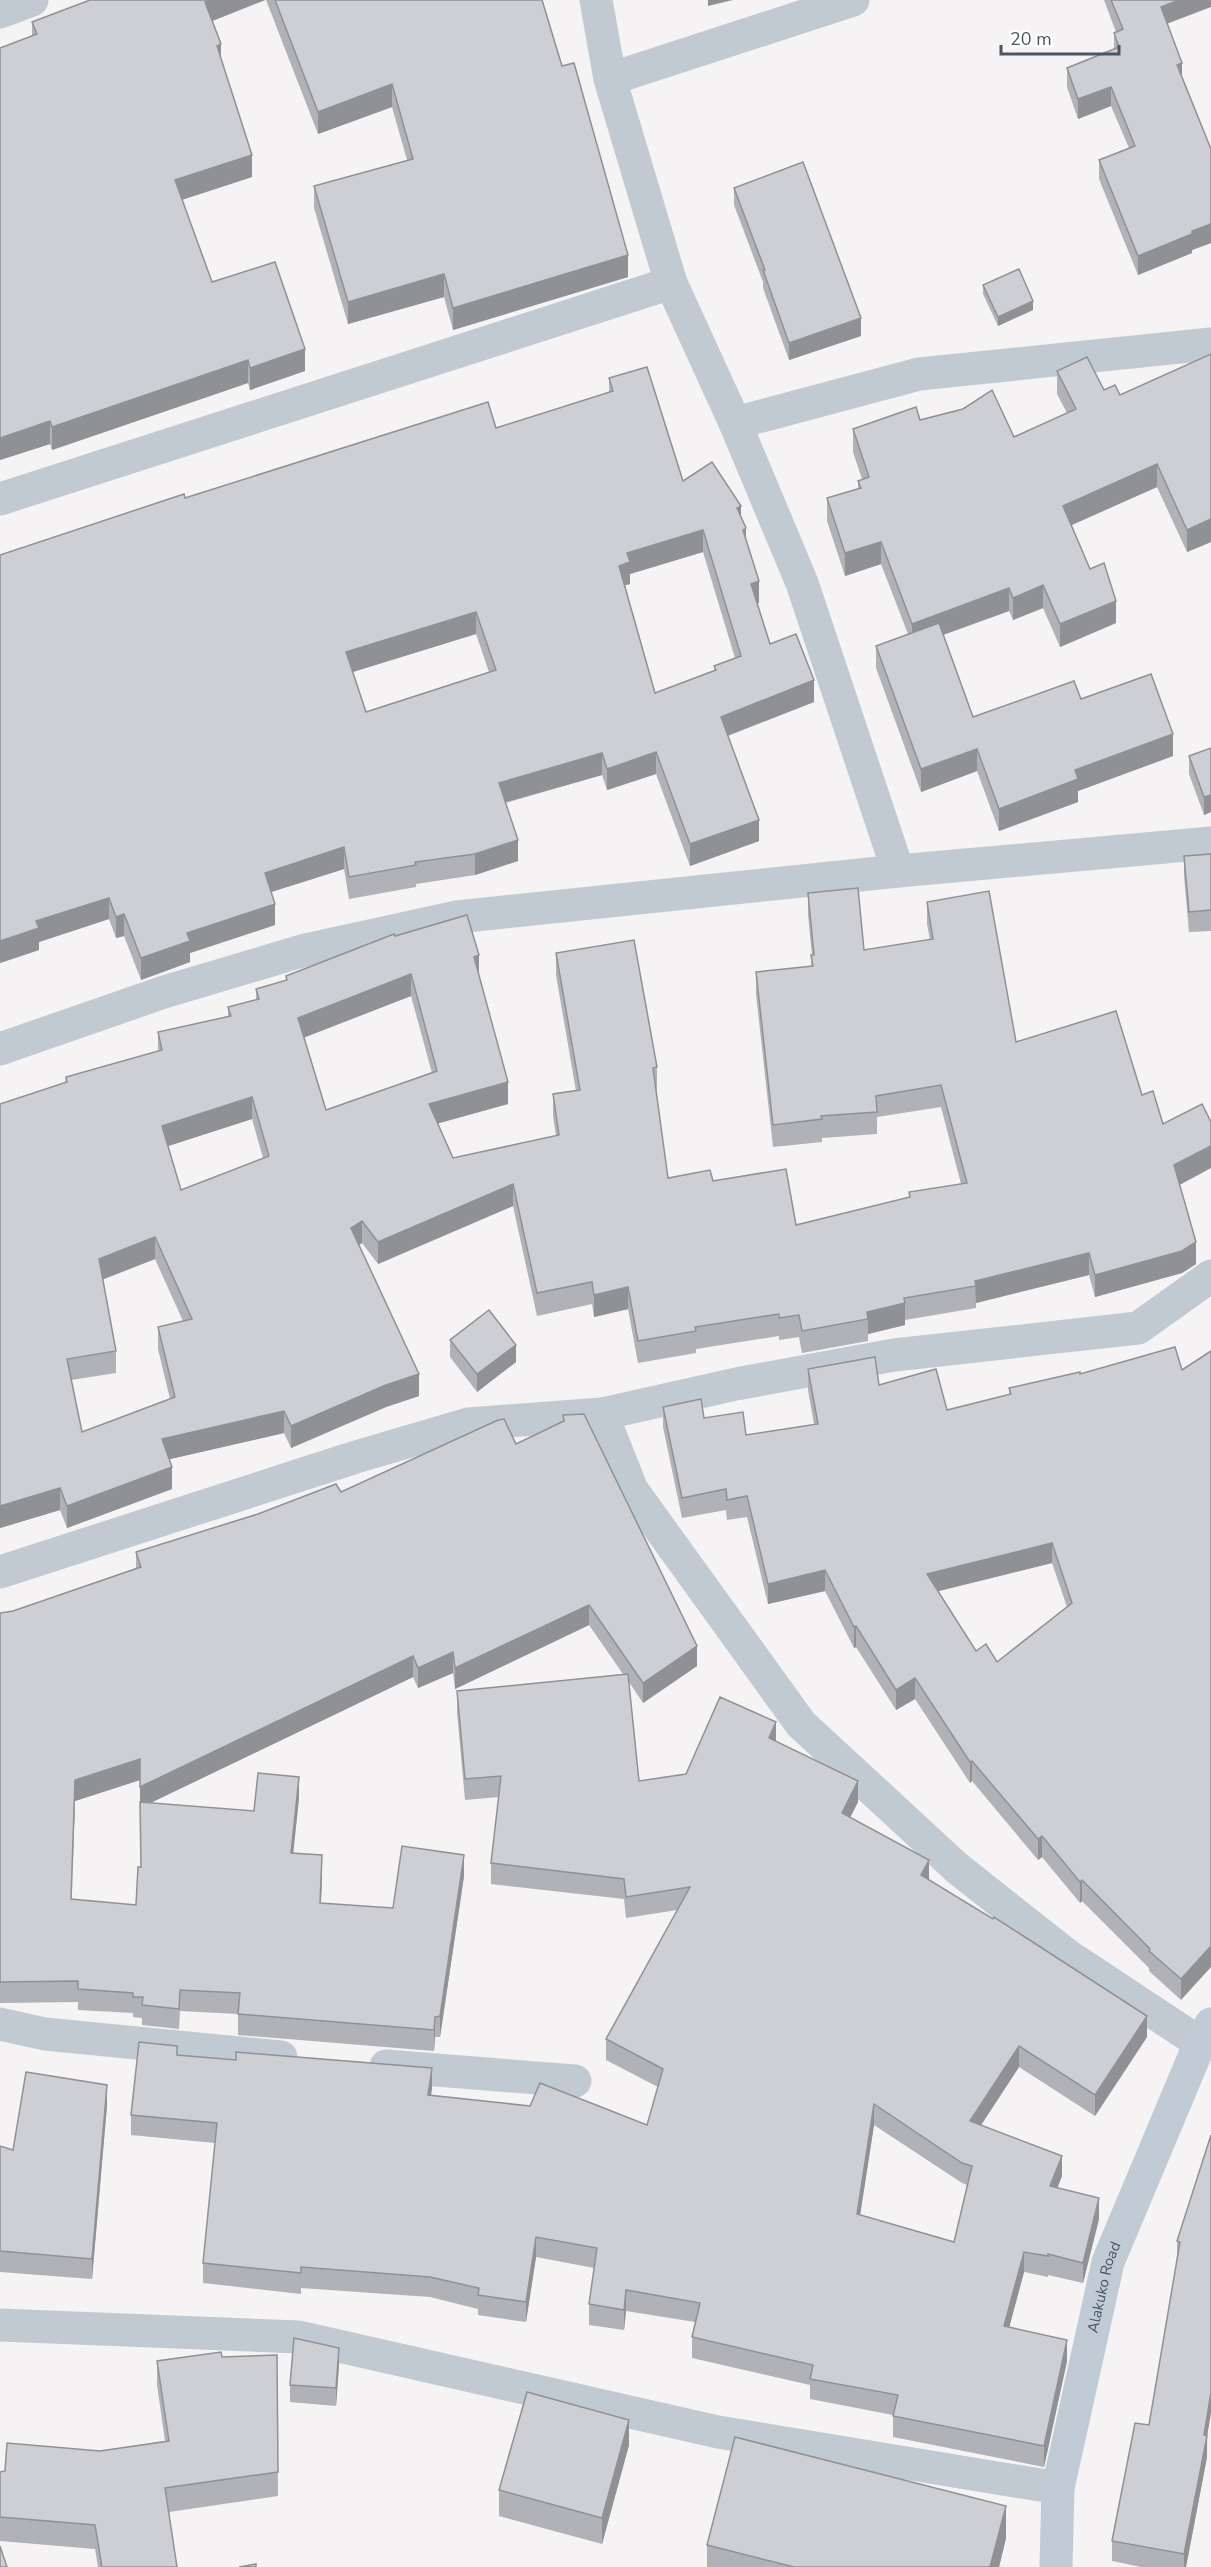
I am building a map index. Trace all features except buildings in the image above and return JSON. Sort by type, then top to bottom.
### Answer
[{"type":"main road","name":"Alakuko Road","points":[[1056,2567],[1058,2488],[1108,2262],[1206,2034]]},
{"type":"street","points":[[0,12],[32,0]]},
{"type":"street","points":[[596,0],[610,79],[671,283],[735,423],[784,539],[820,634],[898,871]]},
{"type":"street","points":[[610,79],[853,0]]},
{"type":"street","points":[[0,499],[671,283]]},
{"type":"street","points":[[735,423],[919,374],[1211,345]]},
{"type":"street","points":[[0,1049],[164,992],[305,950],[456,917],[898,871],[1211,843]]},
{"type":"street","points":[[0,1572],[356,1457],[468,1424],[602,1414],[736,1384],[894,1355],[1138,1328],[1211,1276]]},
{"type":"street","points":[[602,1414],[632,1490],[801,1724],[957,1868],[1067,1955],[1206,2034]]},
{"type":"street","points":[[0,2024],[45,2034],[308,2060]]},
{"type":"street","points":[[354,2063],[575,2081]]},
{"type":"street","points":[[0,2325],[299,2337],[718,2432],[1058,2488]]}]
